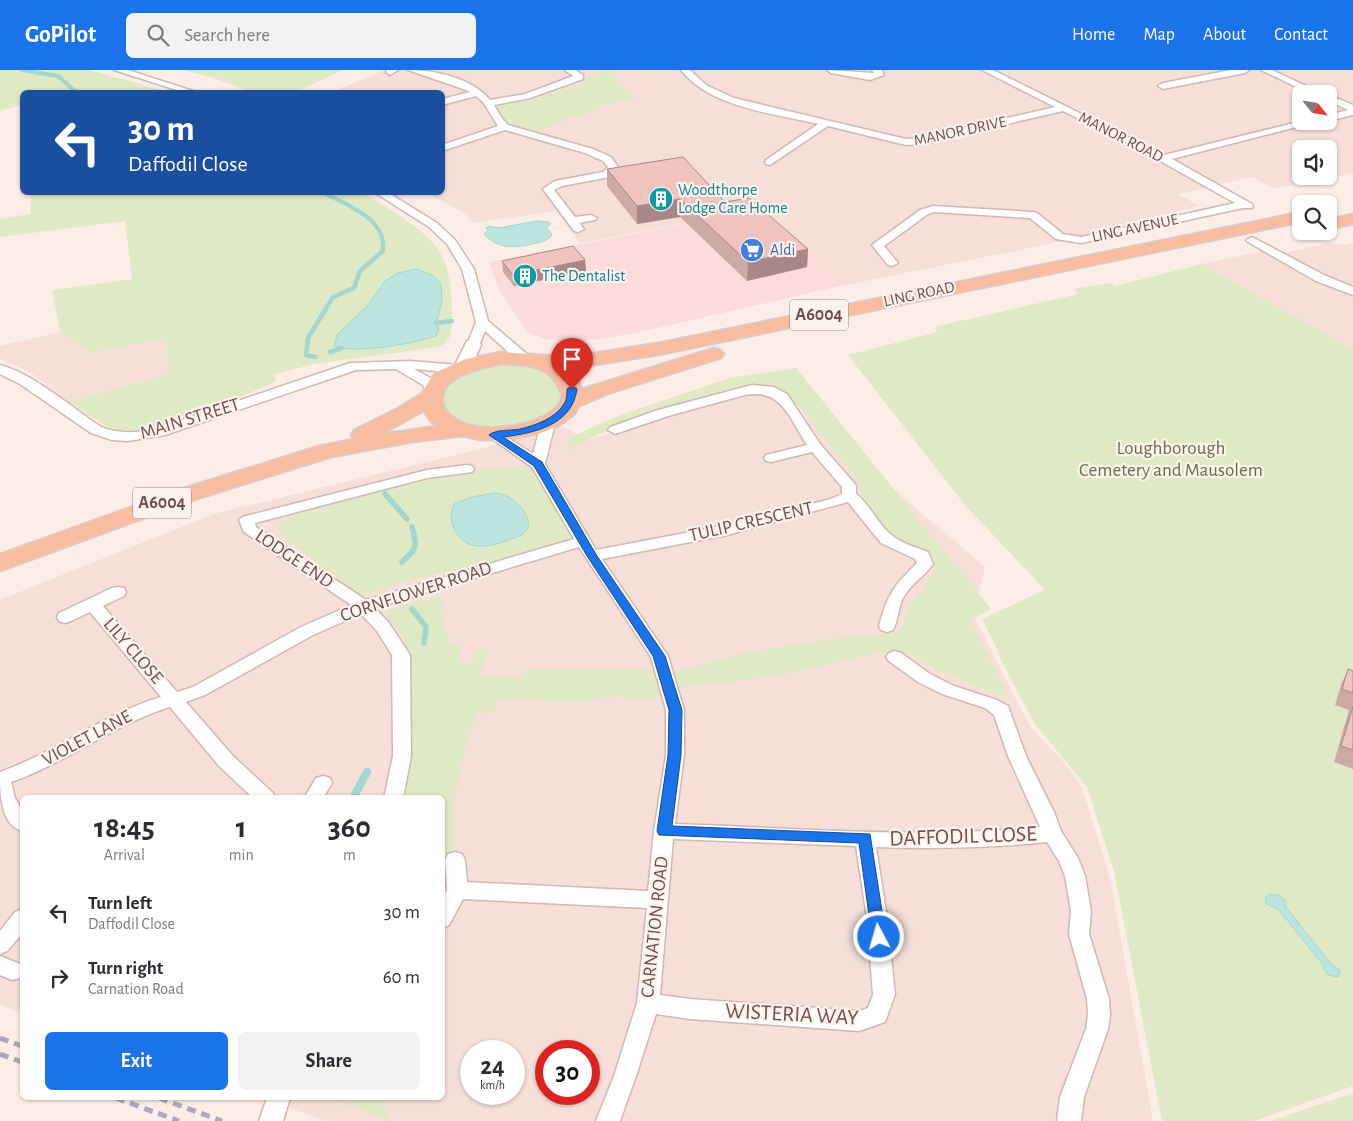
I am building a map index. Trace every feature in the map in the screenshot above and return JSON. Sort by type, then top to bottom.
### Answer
[{"type":"main road","points":[[1337,209],[1353,206]]},
{"type":"main road","name":"LING ROAD","points":[[530,360],[579,362],[664,348],[1292,218]]},
{"type":"main road","points":[[1337,222],[1353,219]]},
{"type":"main road","name":"LING ROAD","points":[[570,402],[602,388],[647,373],[779,338],[1292,232]]},
{"type":"main road","name":"A6004","points":[[0,563],[189,494],[327,451],[412,435],[462,430],[494,435],[522,432],[548,423],[560,415],[570,402],[572,389],[565,376],[549,366],[530,360],[501,358],[482,361],[460,368],[445,377],[432,394],[377,428],[327,451]]},
{"type":"main road","name":"A6004","points":[[432,394],[435,413],[443,421],[462,430]]},
{"type":"street","points":[[118,70],[184,90]]},
{"type":"street","points":[[412,70],[457,83],[476,93],[484,98],[494,117],[505,127],[574,145],[601,156],[612,164],[612,170],[606,175],[559,183],[548,189],[575,225],[591,218]]},
{"type":"street","points":[[487,103],[527,96],[580,77],[569,70]]},
{"type":"street","name":"MANOR DRIVE","points":[[685,70],[703,87],[716,94],[906,142],[1065,108]]},
{"type":"street","points":[[831,70],[870,77],[879,75],[879,72],[876,70]]},
{"type":"street","name":"MANOR ROAD","points":[[986,70],[1136,143],[1249,207]]},
{"type":"street","points":[[1163,86],[1245,70]]},
{"type":"street","points":[[1265,70],[1299,85]]},
{"type":"street","points":[[445,101],[476,93]]},
{"type":"street","points":[[1338,102],[1353,110]]},
{"type":"street","points":[[1338,115],[1353,110]]},
{"type":"street","points":[[770,162],[826,123]]},
{"type":"street","points":[[445,147],[505,127]]},
{"type":"street","points":[[1163,158],[1292,127]]},
{"type":"street","points":[[384,195],[433,226],[457,250],[468,269],[482,322],[473,345],[460,368]]},
{"type":"street","name":"LING AVENUE","points":[[892,263],[878,246],[928,210],[1035,214],[1060,237],[1081,240],[1249,207]]},
{"type":"street","points":[[1252,240],[1320,278],[1353,291]]},
{"type":"street","points":[[482,322],[530,360]]},
{"type":"street","name":"MAIN STREET","points":[[393,364],[429,382],[432,394]]},
{"type":"street","name":"MAIN STREET","points":[[0,369],[25,381],[96,430],[106,435],[134,437],[168,429],[339,370],[362,365],[393,364],[460,368]]},
{"type":"street","points":[[615,430],[705,401],[752,389],[762,389],[782,397],[815,447],[848,486],[849,496],[858,502],[870,522],[884,537],[922,556],[925,564],[903,586],[894,600],[887,626]]},
{"type":"street","points":[[538,464],[548,423]]},
{"type":"street","name":"CARNATION ROAD","points":[[494,435],[538,464],[588,548],[659,656],[669,684],[675,710],[675,755],[664,831],[648,1003],[625,1076],[608,1121]]},
{"type":"street","points":[[771,458],[815,447]]},
{"type":"street","name":"LODGE END","points":[[394,795],[402,756],[401,655],[383,627],[364,606],[249,529],[247,520],[427,474],[468,469]]},
{"type":"street","name":"TULIP CRESCENT","points":[[588,548],[727,530],[836,502],[849,496]]},
{"type":"street","name":"CORNFLOWER ROAD","points":[[174,698],[199,691],[307,631],[364,606],[588,548]]},
{"type":"street","name":"LILY CLOSE","points":[[65,617],[118,592]]},
{"type":"street","name":"LILY CLOSE","points":[[92,604],[226,761],[263,795]]},
{"type":"street","name":"DAFFODIL CLOSE","points":[[895,657],[924,678],[948,690],[991,704],[1002,711],[1017,756],[1044,812],[1052,834],[1068,858],[1076,876],[1081,911],[1079,934],[1092,984],[1098,999],[1097,1029],[1083,1061],[1072,1097],[1069,1121]]},
{"type":"street","name":"VIOLET LANE","points":[[0,779],[26,770],[59,754],[145,708],[174,698]]},
{"type":"street","points":[[0,779],[3,795],[10,810],[20,822]]},
{"type":"street","name":"DAFFODIL CLOSE","points":[[664,831],[936,841],[988,840],[1052,834]]},
{"type":"street","name":"WISTERIA WAY","points":[[648,1003],[690,1009],[859,1021],[877,1015],[884,995],[877,918],[866,838]]},
{"type":"street","points":[[445,913],[457,890],[455,860]]},
{"type":"street","points":[[457,890],[657,900]]},
{"type":"street","points":[[0,945],[20,921]]},
{"type":"street","points":[[271,1121],[278,1100]]},
{"type":"shaded area","points":[[385,70],[1353,70],[1353,173],[1337,176],[1337,140],[1292,140],[1292,185],[1294,185],[1275,189],[1252,177],[1178,194],[1199,206],[1044,245],[840,286],[756,210],[580,243],[556,211],[474,223],[464,213],[431,195],[445,195],[445,90],[337,90]]},
{"type":"shaded area","points":[[756,210],[840,286],[635,333],[586,341],[565,342],[545,339],[528,332],[500,292],[489,262]]},
{"type":"shaded area","points":[[1329,243],[1344,245],[1353,243],[1353,349],[1202,264],[1262,251],[1271,256]]},
{"type":"shaded area","points":[[60,332],[89,353],[165,339],[168,374],[69,402],[30,372],[0,359],[0,346]]},
{"type":"shaded area","points":[[749,389],[792,403],[985,567],[974,617],[1030,726],[1068,767],[1082,788],[1110,878],[1153,1121],[327,1121],[266,1100],[445,1100],[445,795],[20,795],[20,1012],[0,1005],[0,600],[214,514],[484,448],[561,426],[589,440]]},
{"type":"green space","points":[[0,70],[89,70],[162,90],[20,90],[20,106],[0,111]]},
{"type":"green space","points":[[184,70],[343,70],[300,90],[245,90],[217,79]]},
{"type":"green space","points":[[609,70],[635,98],[597,107],[597,110],[557,123],[541,132],[505,126],[487,103],[515,99],[530,101],[583,83],[587,81],[586,77]]},
{"type":"green space","points":[[31,195],[366,195],[406,220],[429,238],[437,247],[445,263],[452,301],[452,326],[449,339],[438,347],[314,364],[272,375],[276,379],[271,384],[193,416],[149,428],[130,431],[115,429],[69,402],[168,374],[165,339],[89,353],[60,332],[52,290],[132,279],[125,221],[0,237],[0,219],[30,214]]},
{"type":"green space","name":"Loughborough Cemetery and Mausolem","points":[[1202,264],[1353,349],[1353,1086],[1254,1121],[1162,1121],[1114,871],[1087,787],[1034,723],[982,619],[1045,590],[965,505],[848,355],[938,332],[934,327],[1079,294],[1073,289],[1110,283],[1115,286]]},
{"type":"green space","points":[[482,361],[549,366],[570,402],[519,432],[451,426],[433,392]]},
{"type":"green space","points":[[796,368],[991,609],[970,620],[1011,700],[940,671],[905,653],[877,653],[802,670],[735,682],[701,684],[670,689],[658,699],[601,697],[584,702],[496,699],[494,714],[477,713],[466,745],[454,802],[455,860],[445,909],[445,795],[393,795],[402,667],[406,642],[385,611],[438,596],[446,609],[440,613],[451,644],[458,644],[463,664],[471,664],[474,661],[474,655],[479,650],[489,648],[480,676],[524,678],[527,670],[649,669],[668,683],[665,675],[747,652],[860,635],[883,635],[885,633],[901,631],[908,608],[931,577],[935,565],[932,559],[884,537],[849,496],[860,493],[859,485],[852,473],[799,407],[794,404],[787,405],[762,389],[599,434],[568,451],[569,439],[597,425],[629,412],[730,378]]},
{"type":"green space","points":[[538,464],[584,541],[403,582],[362,597],[280,534],[276,525],[290,517],[427,474],[467,469],[493,470]]},
{"type":"green space","points":[[1353,1093],[1353,1121],[1271,1121]]},
{"type":"green space","points":[[337,1100],[385,1100],[384,1105],[389,1121]]},
{"type":"water","points":[[536,221],[551,224],[546,227],[552,235],[544,241],[537,243],[522,246],[504,246],[493,242],[484,234],[489,226],[499,228]]},
{"type":"water","points":[[416,269],[432,275],[441,284],[442,303],[436,323],[439,329],[436,336],[399,345],[370,348],[356,349],[334,346],[337,335],[369,304],[385,281],[398,273]]},
{"type":"water","points":[[496,493],[512,499],[522,508],[529,522],[526,531],[494,545],[477,546],[463,541],[457,535],[452,523],[451,515],[454,504],[472,497]]},
{"type":"water","points":[[1269,894],[1278,895],[1285,900],[1285,906],[1331,964],[1340,970],[1338,977],[1328,975],[1323,968],[1324,966],[1279,910],[1265,903],[1266,897]]},
{"type":"building","points":[[683,157],[725,202],[749,198],[808,249],[748,262],[680,199],[637,206],[607,169]]},
{"type":"building","points":[[573,246],[585,260],[513,275],[502,261]]},
{"type":"building","points":[[1348,669],[1353,671],[1353,693],[1342,689]]},
{"type":"building","points":[[1353,707],[1353,750],[1341,746]]},
{"type":"waterway","points":[[22,70],[58,76],[74,90]]},
{"type":"waterway","points":[[328,195],[351,207],[370,220],[382,237],[383,247]]},
{"type":"waterway","points":[[315,357],[306,355],[308,338],[333,297],[354,288],[360,271],[383,251],[383,247]]},
{"type":"waterway","points":[[436,323],[452,321]]},
{"type":"waterway","points":[[330,352],[342,348]]},
{"type":"waterway","points":[[385,494],[407,519]]},
{"type":"waterway","points":[[402,562],[415,547],[412,527]]},
{"type":"waterway","points":[[412,609],[426,627],[424,643]]},
{"type":"waterway","points":[[355,795],[367,772]]},
{"type":"railway","points":[[0,1038],[20,1045]]},
{"type":"railway","points":[[0,1054],[20,1061]]},
{"type":"railway","points":[[121,1100],[179,1121]]},
{"type":"railway","points":[[164,1100],[222,1121]]},
{"type":"place","name":"Woodthorpe Lodge Care Home","points":[[661,199]]},
{"type":"place","name":"Aldi","points":[[752,250]]},
{"type":"place","name":"The Dentalist","points":[[525,276]]},
{"type":"route","points":[[572,389],[570,402],[565,410],[548,423],[522,432],[494,435],[538,464],[592,556],[659,656],[669,684],[675,710],[675,755],[664,831],[866,838],[879,937]]}]
